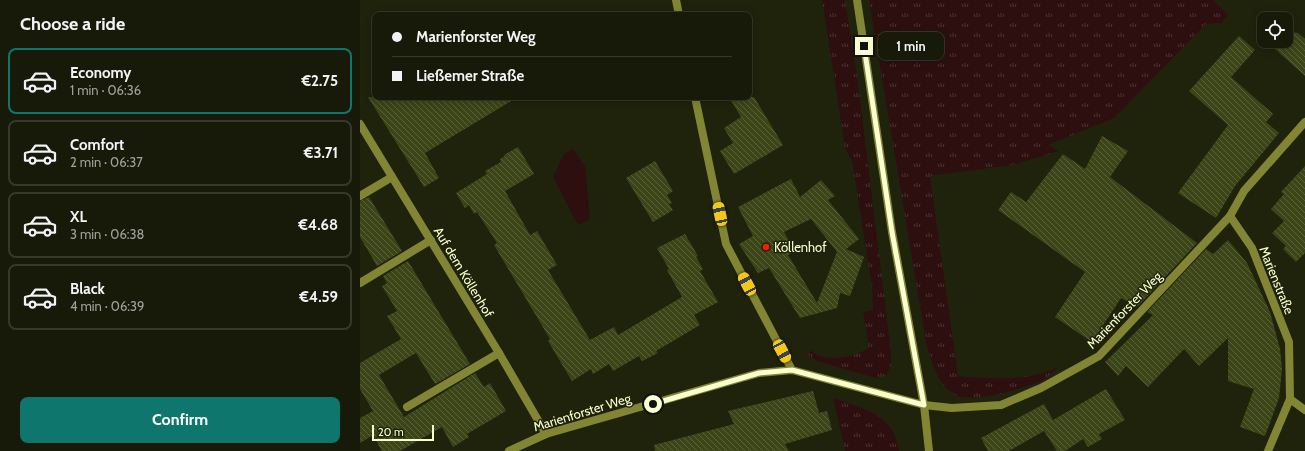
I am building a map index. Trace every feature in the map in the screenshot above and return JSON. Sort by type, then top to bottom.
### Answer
[{"type":"street","points":[[676,0],[678,12]]},
{"type":"street","points":[[857,0],[892,232],[924,405],[928,451]]},
{"type":"street","points":[[696,100],[726,244],[792,370]]},
{"type":"street","points":[[1230,216],[1244,191],[1305,122]]},
{"type":"street","name":"Auf dem Köllenhof","points":[[360,124],[499,353],[546,434]]},
{"type":"street","points":[[360,196],[392,177]]},
{"type":"street","name":"Marienforster Weg","points":[[510,451],[546,434],[759,373],[792,370],[924,405],[952,408],[1001,405],[1041,388],[1099,356],[1230,216]]},
{"type":"street","name":"Marienstraße","points":[[1230,216],[1252,248],[1289,342],[1290,399],[1268,451]]},
{"type":"street","points":[[360,282],[431,240]]},
{"type":"street","points":[[407,407],[499,353]]},
{"type":"street","points":[[1290,399],[1305,410]]},
{"type":"green space","points":[[822,0],[845,0],[858,82],[890,344],[891,366],[889,371],[882,377],[875,378],[817,361],[807,354],[811,350],[823,357],[839,358],[856,354],[869,348],[863,312],[873,310],[872,287],[852,161],[845,148]]},
{"type":"green space","points":[[869,0],[1213,0],[1228,15],[1222,23],[1206,24],[1114,118],[1048,145],[1059,151],[1013,165],[930,176],[958,376],[984,378],[1022,377],[1047,372],[1059,367],[1045,379],[1037,383],[1000,394],[974,398],[963,397],[955,395],[949,390],[936,372],[926,342]]},
{"type":"green space","points":[[573,149],[585,166],[590,219],[578,225],[553,177],[564,154]]},
{"type":"green space","points":[[833,398],[876,414],[891,429],[896,439],[899,451],[845,451]]},
{"type":"building","points":[[1293,32],[1298,33],[1305,39],[1305,76],[1274,48],[1293,48]]},
{"type":"building","points":[[1239,36],[1255,50],[1231,77],[1273,114],[1266,122],[1279,133],[1235,186],[1216,218],[1178,193],[1228,125],[1189,91]]},
{"type":"building","points":[[368,97],[372,97],[372,100],[513,100],[425,153],[439,178],[424,187]]},
{"type":"building","points":[[752,97],[754,97],[783,145],[734,174],[720,151],[733,143],[724,128],[741,117],[731,100],[752,100]]},
{"type":"building","points":[[1102,136],[1128,151],[1110,177],[1197,243],[1137,307],[1121,298],[1092,342],[1055,317],[1085,272],[998,210],[1011,192],[1026,202],[1063,154],[1085,169]]},
{"type":"building","points":[[518,147],[534,174],[505,191],[530,235],[537,231],[557,265],[548,270],[590,340],[614,327],[618,335],[682,297],[657,248],[685,234],[698,256],[696,257],[703,269],[700,271],[718,302],[694,315],[700,325],[656,351],[658,353],[642,361],[639,356],[613,371],[609,364],[593,374],[591,369],[572,381],[548,341],[550,339],[494,245],[497,243],[477,212],[474,214],[469,205],[465,208],[456,193],[487,174],[485,171],[501,162],[500,159],[505,156],[504,155]]},
{"type":"building","points":[[655,161],[673,191],[667,195],[672,203],[669,204],[673,210],[653,222],[626,178]]},
{"type":"building","points":[[1305,166],[1305,253],[1296,262],[1283,249],[1286,246],[1272,233],[1284,221],[1271,209],[1284,194],[1281,192]]},
{"type":"building","name":"Köllenhof","points":[[791,179],[800,197],[821,180],[835,196],[828,200],[859,239],[846,249],[864,257],[850,296],[840,293],[837,308],[800,318],[769,268],[758,273],[739,244],[753,236],[738,207]],"holes":[[[811,219],[837,252],[817,303],[788,255],[795,251],[784,232]]]},
{"type":"building","points":[[369,197],[402,251],[377,266],[360,237],[360,201]]},
{"type":"building","points":[[1228,240],[1247,263],[1270,312],[1280,349],[1282,369],[1279,398],[1265,436],[1240,427],[1254,389],[1228,381],[1228,338],[1199,366],[1184,349],[1148,387],[1126,366],[1118,376],[1105,362],[1153,315],[1147,312],[1206,249],[1213,254]]},
{"type":"building","points":[[408,261],[470,364],[435,384],[416,353],[379,375],[404,417],[475,373],[484,387],[490,383],[506,411],[467,434],[469,437],[453,447],[442,427],[400,451],[382,451],[373,435],[360,443],[360,418],[373,411],[360,389],[360,363],[401,339],[387,316],[397,311],[382,286],[387,283],[383,276]]},
{"type":"building","points":[[1106,389],[1125,420],[1099,434],[1102,439],[1088,447],[1083,439],[1065,451],[1057,451],[1044,431],[1009,451],[988,451],[981,438],[1044,404],[1053,420]]},
{"type":"building","points":[[813,391],[819,413],[827,411],[832,430],[785,444],[789,451],[655,451],[654,445],[734,424],[728,411]]},
{"type":"place","name":"Köllenhof","points":[[766,247]]},
{"type":"route","points":[[653,404],[759,373],[792,370],[843,385],[924,405],[892,232],[864,46]]}]
